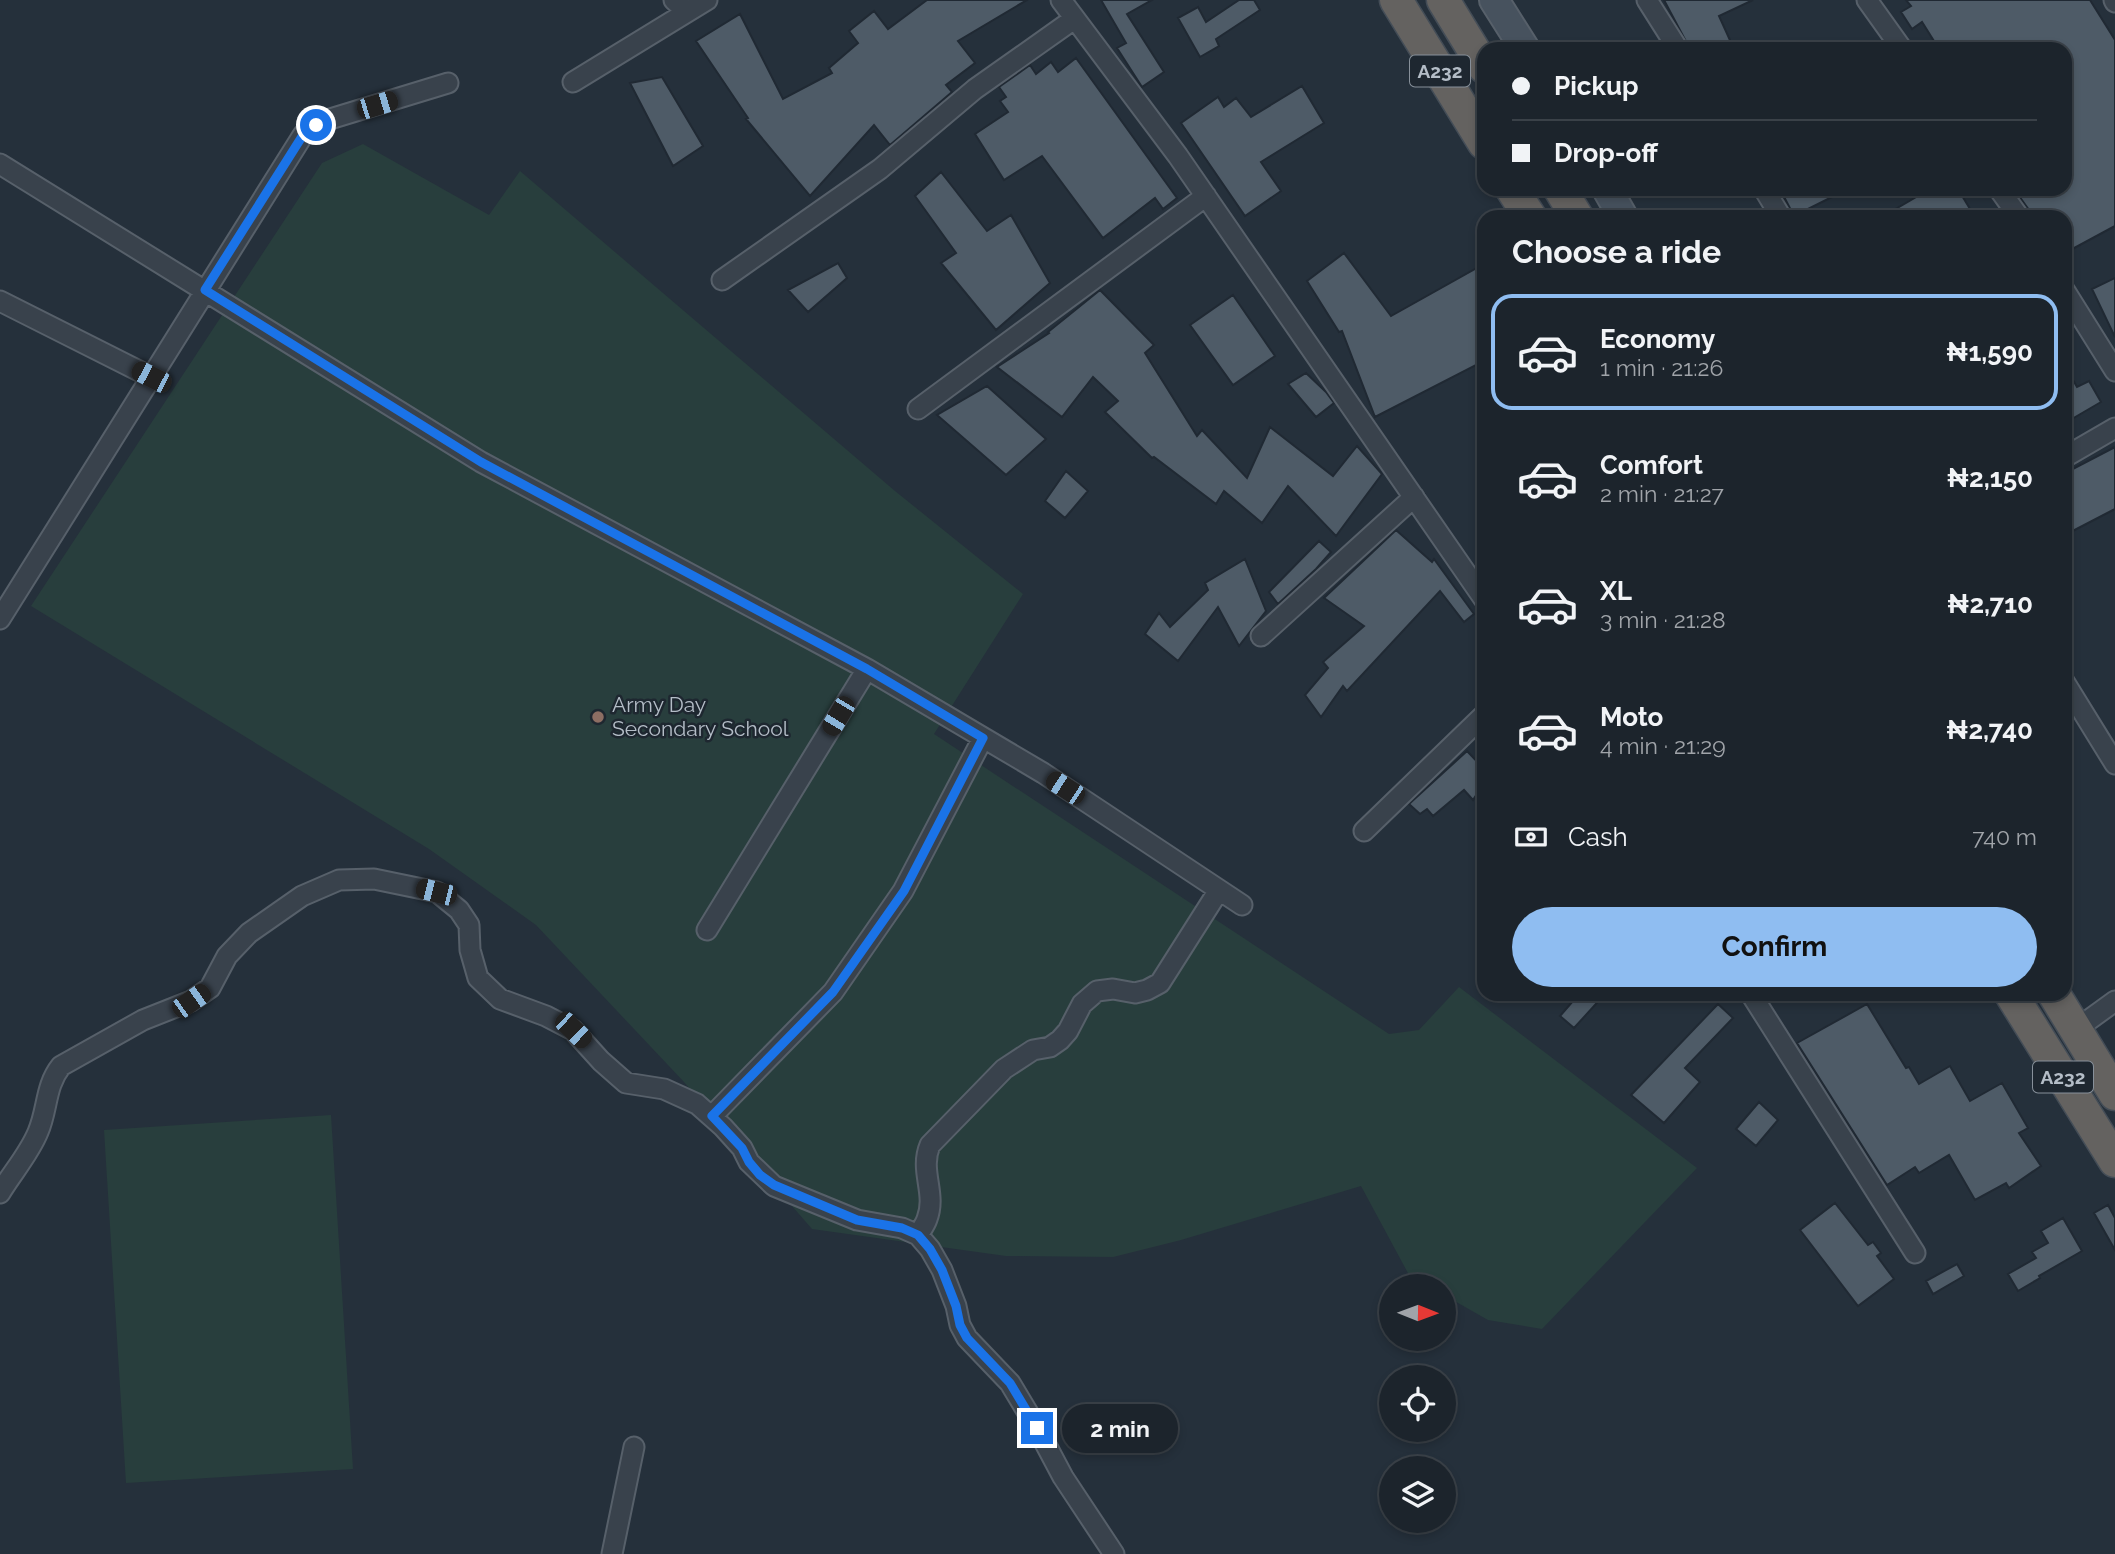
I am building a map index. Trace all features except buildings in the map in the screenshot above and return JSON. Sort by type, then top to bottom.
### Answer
[{"type":"highway","name":"A232","points":[[1396,0],[1477,132]]},
{"type":"highway","name":"A232","points":[[1443,0],[1477,56]]},
{"type":"highway","name":"A232","points":[[2015,1001],[2115,1161]]},
{"type":"highway","name":"A232","points":[[2058,1001],[2115,1094]]},
{"type":"main road","points":[[1494,0],[1521,42]]},
{"type":"street","points":[[573,82],[680,6],[707,0]]},
{"type":"street","points":[[1061,0],[1178,156],[1477,589]]},
{"type":"street","points":[[1647,0],[1674,42]]},
{"type":"street","points":[[1867,0],[1897,42]]},
{"type":"street","points":[[722,280],[880,169],[975,89],[1074,19]]},
{"type":"street","points":[[0,619],[303,135],[330,119],[448,83]]},
{"type":"street","points":[[0,164],[481,462],[867,669],[1042,773],[1242,905]]},
{"type":"street","points":[[918,409],[1206,196]]},
{"type":"street","points":[[0,301],[151,377]]},
{"type":"street","points":[[2072,301],[2115,371]]},
{"type":"street","points":[[2072,453],[2115,428]]},
{"type":"street","points":[[1261,636],[1414,497]]},
{"type":"street","points":[[708,930],[867,669]]},
{"type":"street","points":[[2072,694],[2115,764]]},
{"type":"street","points":[[1364,831],[1477,722]]},
{"type":"street","points":[[712,1116],[833,992],[904,891],[983,738]]},
{"type":"street","points":[[0,1193],[37,1135],[45,1115],[47,1092],[52,1077],[61,1066],[143,1020],[191,1001],[210,988],[227,956],[249,933],[302,896],[339,880],[374,879],[436,892],[459,910],[469,925],[470,950],[478,978],[500,999],[546,1016],[573,1030],[612,1072],[626,1083],[675,1093],[696,1104],[712,1116],[742,1148],[760,1175],[774,1185],[857,1220],[902,1228],[918,1235],[942,1270],[967,1338],[1010,1383],[1063,1478],[1114,1554]]},
{"type":"street","points":[[918,1235],[927,1220],[931,1200],[924,1159],[930,1145],[1004,1069],[1033,1050],[1050,1047],[1060,1040],[1068,1031],[1082,1004],[1097,991],[1113,989],[1135,993],[1160,983],[1219,890]]},
{"type":"street","points":[[2075,1030],[2115,1000]]},
{"type":"street","points":[[1755,1001],[1915,1253]]},
{"type":"street","points":[[612,1554],[634,1447]]},
{"type":"green space","points":[[363,144],[489,215],[520,171],[895,491],[1023,594],[934,734],[1389,1034],[1419,1030],[1459,987],[1697,1168],[1542,1329],[1488,1320],[1456,1302],[1456,1274],[1408,1274],[1361,1186],[1181,1240],[1113,1257],[1006,1256],[812,1229],[684,1082],[536,925],[429,849],[31,606],[322,163]]},
{"type":"green space","points":[[331,1115],[353,1469],[126,1483],[104,1130]]},
{"type":"place","name":"Army Day Secondary School","points":[[598,717]]},
{"type":"route","points":[[316,125],[303,135],[205,290],[481,462],[867,669],[983,738],[904,891],[833,992],[712,1116],[742,1148],[760,1175],[774,1185],[857,1220],[902,1228],[918,1235],[942,1270],[967,1338],[1010,1383],[1037,1428]]}]
